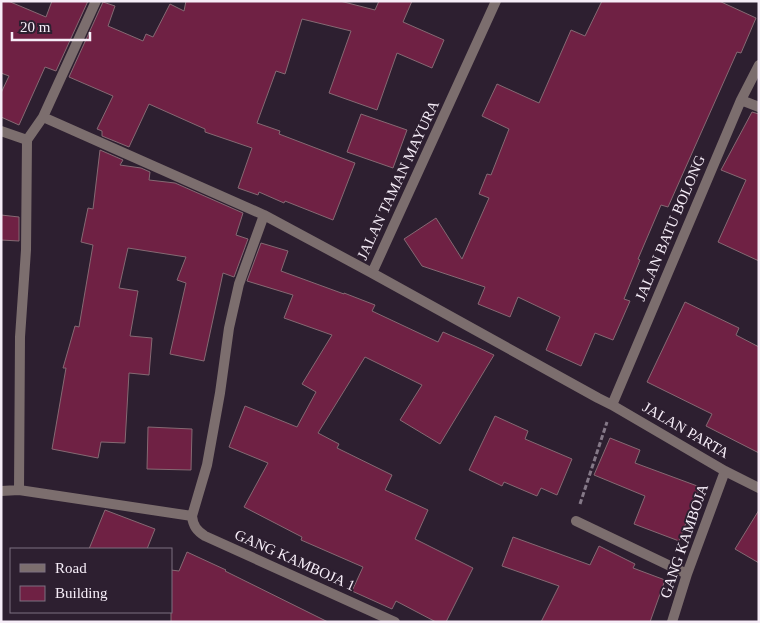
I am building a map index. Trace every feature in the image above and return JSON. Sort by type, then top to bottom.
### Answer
[{"type":"street","points":[[19,490],[20,337],[26,250],[27,140],[43,117],[96,1]]},
{"type":"street","name":"JALAN TAMAN MAYURA","points":[[496,1],[372,274],[598,398]]},
{"type":"street","name":"JALAN BATU BOLONG","points":[[612,404],[741,100],[759,65]]},
{"type":"street","points":[[741,100],[759,107]]},
{"type":"street","points":[[43,117],[264,215],[372,274]]},
{"type":"street","points":[[1,131],[27,140]]},
{"type":"street","points":[[1,491],[19,490],[192,516],[207,465],[229,328],[239,284],[264,215]]},
{"type":"street","name":"JALAN PARTA","points":[[598,398],[612,404],[726,471],[759,488]]},
{"type":"street","name":"GANG KAMBOJA","points":[[672,622],[687,574],[726,471]]},
{"type":"street","name":"GANG KAMBOJA 1","points":[[192,516],[193,524],[197,531],[205,536],[395,622]]},
{"type":"street","points":[[576,521],[687,574]]},
{"type":"path","points":[[576,521],[612,404]]},
{"type":"building","points":[[1,1],[8,1],[46,17],[52,1],[88,1],[56,71],[45,67],[19,125],[1,117],[1,93],[9,76],[1,73]]},
{"type":"building","points":[[186,1],[340,1],[375,10],[379,1],[412,1],[403,22],[444,40],[432,68],[397,53],[377,110],[329,93],[351,31],[302,19],[285,74],[276,71],[257,123],[280,131],[279,134],[355,163],[333,220],[259,192],[258,195],[238,188],[252,148],[205,132],[205,129],[149,104],[129,147],[102,136],[102,131],[97,129],[113,96],[69,77],[103,2],[115,6],[108,26],[143,41],[146,34],[153,37],[170,4],[184,11]]},
{"type":"building","points":[[602,1],[719,1],[756,18],[741,53],[737,52],[668,207],[661,205],[638,259],[640,260],[624,299],[630,301],[613,340],[595,333],[581,366],[546,350],[560,317],[518,297],[510,317],[478,304],[485,287],[422,266],[404,239],[436,218],[462,259],[489,198],[479,194],[487,174],[491,175],[509,129],[482,116],[497,84],[539,103],[571,30],[585,36]]},
{"type":"building","points":[[752,112],[759,114],[759,261],[718,242],[746,180],[721,170]]},
{"type":"building","points":[[361,114],[407,130],[393,168],[347,152]]},
{"type":"building","points":[[100,150],[123,160],[120,165],[141,168],[150,172],[149,180],[175,183],[243,213],[236,235],[248,239],[234,277],[223,273],[204,361],[170,354],[186,283],[177,280],[186,257],[128,248],[119,288],[138,291],[130,336],[152,338],[149,375],[129,373],[125,443],[101,442],[98,458],[52,449],[66,368],[63,368],[75,326],[79,327],[93,245],[81,242],[88,208],[93,209]]},
{"type":"building","points":[[1,215],[19,217],[19,241],[1,240]]},
{"type":"building","points":[[261,243],[288,251],[281,271],[375,305],[372,311],[438,342],[443,332],[494,355],[440,444],[400,420],[422,385],[365,357],[318,433],[339,444],[337,448],[392,475],[385,490],[428,510],[415,539],[473,568],[446,622],[436,622],[396,601],[392,609],[352,591],[363,567],[301,540],[302,537],[244,507],[268,463],[229,447],[245,406],[297,427],[316,392],[302,384],[332,335],[284,318],[293,295],[247,281]]},
{"type":"building","points":[[685,302],[739,328],[736,335],[759,347],[759,453],[706,426],[712,414],[647,382]]},
{"type":"building","points":[[495,416],[528,431],[525,439],[572,459],[557,495],[541,488],[537,496],[504,482],[502,486],[469,470]]},
{"type":"building","points":[[148,427],[192,429],[191,470],[147,469]]},
{"type":"building","points":[[610,438],[640,450],[635,463],[700,487],[679,541],[634,524],[645,496],[594,475]]},
{"type":"building","points":[[105,510],[155,529],[147,548],[89,548]]},
{"type":"building","points":[[759,510],[759,563],[735,549]]},
{"type":"building","points":[[513,537],[590,565],[599,546],[635,564],[633,568],[665,580],[650,622],[541,622],[559,586],[502,566]]},
{"type":"building","points":[[187,552],[328,622],[171,622],[172,570],[179,571]]}]
